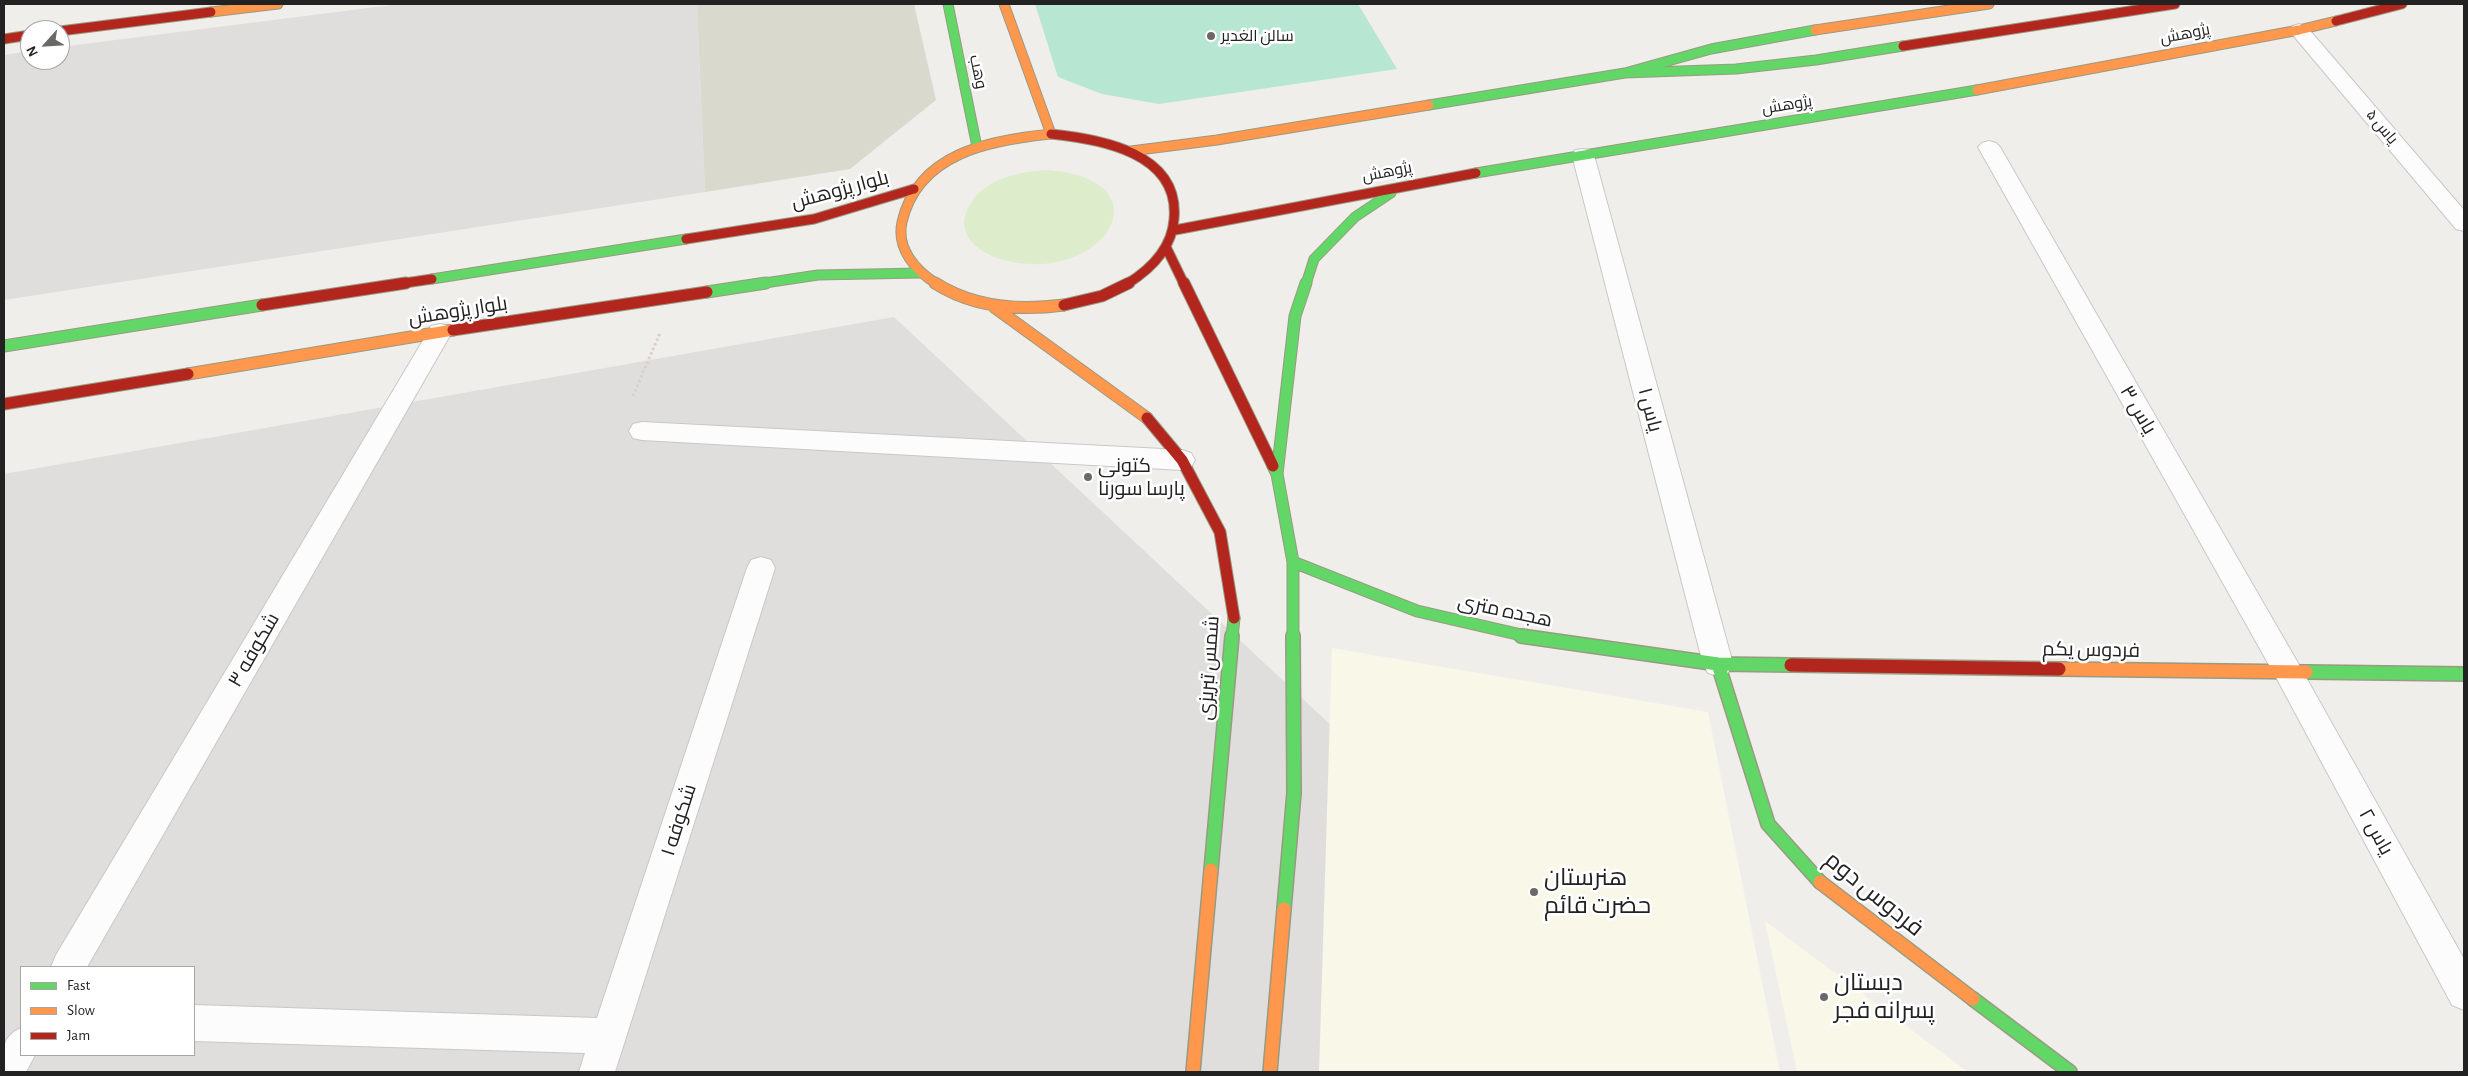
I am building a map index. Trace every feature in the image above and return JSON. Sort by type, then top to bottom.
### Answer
[{"type":"main road","points":[[70,30],[278,4]]},
{"type":"main road","name":"وهب","points":[[948,4],[977,146]]},
{"type":"main road","points":[[1004,4],[1051,134]]},
{"type":"main road","points":[[1131,151],[1217,140],[1625,73],[1711,49],[1989,4]]},
{"type":"main road","points":[[1625,73],[1736,69],[1816,60],[2175,4]]},
{"type":"main road","name":"پژوهش","points":[[1175,230],[1404,185],[1958,93],[2299,30],[2402,4]]},
{"type":"main road","points":[[4,38],[20,36]]},
{"type":"main road","points":[[1051,134],[1078,135],[1103,140],[1131,151],[1155,167],[1170,185],[1178,207],[1175,230],[1166,249],[1150,268],[1128,284],[1088,301],[1041,309],[994,307],[952,294],[920,273],[902,246],[901,217],[914,189],[940,165],[977,146],[1013,137],[1051,134]]},
{"type":"main road","points":[[1270,1072],[1294,793],[1292,562],[1277,474],[1295,316],[1314,260],[1355,217],[1404,185]]},
{"type":"main road","name":"بلوار پژوهش","points":[[4,346],[814,219],[914,189]]},
{"type":"main road","points":[[1166,249],[1277,474]]},
{"type":"main road","name":"بلوار پژوهش","points":[[4,404],[440,332],[818,275],[920,273]]},
{"type":"main road","name":"شمس تبریزی","points":[[994,307],[1149,419],[1182,460],[1220,532],[1234,616],[1193,1072]]},
{"type":"main road","name":"هجده متری","points":[[1292,562],[1417,611],[1515,634],[1718,664]]},
{"type":"main road","name":"فردوس یکم","points":[[1718,664],[2464,674]]},
{"type":"main road","name":"فردوس دوم","points":[[1718,664],[1768,824],[1823,886],[2070,1072]]},
{"type":"street","name":"یاس ۵","points":[[2299,30],[2464,224]]},
{"type":"street","name":"یاس ۳","points":[[1989,147],[2288,672]]},
{"type":"street","name":"یاس ۱","points":[[1583,155],[1718,664]]},
{"type":"street","name":"شکوفه ۳","points":[[69,966],[440,332]]},
{"type":"street","points":[[642,431],[1182,460]]},
{"type":"street","name":"شکوفه ۱","points":[[597,1072],[761,568]]},
{"type":"street","name":"یاس ۲","points":[[2288,672],[2464,993]]},
{"type":"street","points":[[195,1023],[609,1036]]},
{"type":"street","points":[[6,1072],[20,1048]]},
{"type":"path","points":[[642,431],[627,409],[677,296]]},
{"type":"shaded area","points":[[400,4],[697,4],[705,192],[4,300],[4,55],[20,53],[20,70],[70,70],[70,46]]},
{"type":"shaded area","points":[[697,4],[914,4],[936,100],[850,169],[705,192]]},
{"type":"shaded area","points":[[894,317],[1702,1072],[4,1072],[4,474]]},
{"type":"shaded area","name":"هنرستان حضرت قائم","points":[[1332,648],[1708,712],[1780,1072],[1319,1072]]},
{"type":"shaded area","name":"دبستان پسرانه فجر","points":[[1765,921],[1968,1072],[1797,1072]]},
{"type":"green space","name":"سالن الغدیر","points":[[1035,4],[1358,4],[1397,69],[1159,104],[1102,94],[1058,77]]},
{"type":"green space","points":[[1047,170],[1085,178],[1107,192],[1114,210],[1109,229],[1093,246],[1069,259],[1037,264],[1000,259],[985,252],[971,241],[965,229],[965,215],[973,199],[981,191],[991,184],[1012,175]]},
{"type":"traffic: fast","points":[[948,4],[977,147]]},
{"type":"traffic: fast","points":[[1429,105],[1625,73],[1711,49],[1815,30]]},
{"type":"traffic: fast","points":[[1625,73],[1736,69],[1816,60],[1903,46]]},
{"type":"traffic: fast","points":[[1476,173],[1977,90]]},
{"type":"traffic: fast","points":[[1277,474],[1295,316],[1314,259],[1355,217],[1391,193]]},
{"type":"traffic: fast","points":[[432,279],[686,239]]},
{"type":"traffic: fast","points":[[707,292],[818,275],[920,273]]},
{"type":"traffic: fast","points":[[4,346],[262,305]]},
{"type":"traffic: fast","points":[[1273,466],[1277,474],[1293,562],[1294,793],[1284,909]]},
{"type":"traffic: fast","points":[[1293,562],[1417,611],[1515,635],[1718,664],[1791,665]]},
{"type":"traffic: fast","points":[[1211,870],[1234,618]]},
{"type":"traffic: fast","points":[[1718,664],[1768,824],[1820,882]]},
{"type":"traffic: fast","points":[[2306,672],[2464,674]]},
{"type":"traffic: fast","points":[[1973,999],[2070,1072]]},
{"type":"traffic: slow","points":[[211,12],[278,4]]},
{"type":"traffic: slow","points":[[1004,4],[1051,134]]},
{"type":"traffic: slow","points":[[1815,30],[1989,4]]},
{"type":"traffic: slow","points":[[1977,90],[2299,30],[2336,21]]},
{"type":"traffic: slow","points":[[1131,151],[1217,140],[1429,105]]},
{"type":"traffic: slow","points":[[1051,134],[1016,138],[981,146],[942,164],[927,176],[915,190],[906,207],[901,229],[904,248],[913,264],[927,278],[944,289],[964,297],[1003,307],[1034,308],[1064,305]]},
{"type":"traffic: slow","points":[[994,307],[1147,418]]},
{"type":"traffic: slow","points":[[188,374],[453,330]]},
{"type":"traffic: slow","points":[[2059,669],[2306,672]]},
{"type":"traffic: slow","points":[[1193,1072],[1211,870]]},
{"type":"traffic: slow","points":[[1820,882],[1973,999]]},
{"type":"traffic: slow","points":[[1270,1072],[1284,909]]},
{"type":"traffic: jam","points":[[1903,46],[2175,4]]},
{"type":"traffic: jam","points":[[2336,21],[2402,4]]},
{"type":"traffic: jam","points":[[70,30],[211,12]]},
{"type":"traffic: jam","points":[[4,39],[20,37]]},
{"type":"traffic: jam","points":[[1051,134],[1104,142],[1141,157],[1157,169],[1166,179],[1173,197],[1175,210],[1173,230],[1166,248],[1139,277],[1121,288],[1102,296],[1064,305]]},
{"type":"traffic: jam","points":[[1175,230],[1476,173]]},
{"type":"traffic: jam","points":[[686,239],[814,219],[914,189]]},
{"type":"traffic: jam","points":[[1167,249],[1273,466]]},
{"type":"traffic: jam","points":[[262,305],[432,279]]},
{"type":"traffic: jam","points":[[453,330],[707,292]]},
{"type":"traffic: jam","points":[[4,404],[188,374]]},
{"type":"traffic: jam","points":[[1147,418],[1182,460],[1220,532],[1234,618]]},
{"type":"traffic: jam","points":[[1791,665],[2059,669]]},
{"type":"place","name":"سالن الغدیر","points":[[1211,36]]},
{"type":"place","name":"کتونی پارسا سورنا","points":[[1088,477]]},
{"type":"place","name":"هنرستان حضرت قائم","points":[[1534,892]]},
{"type":"place","name":"دبستان پسرانه فجر","points":[[1824,997]]}]
